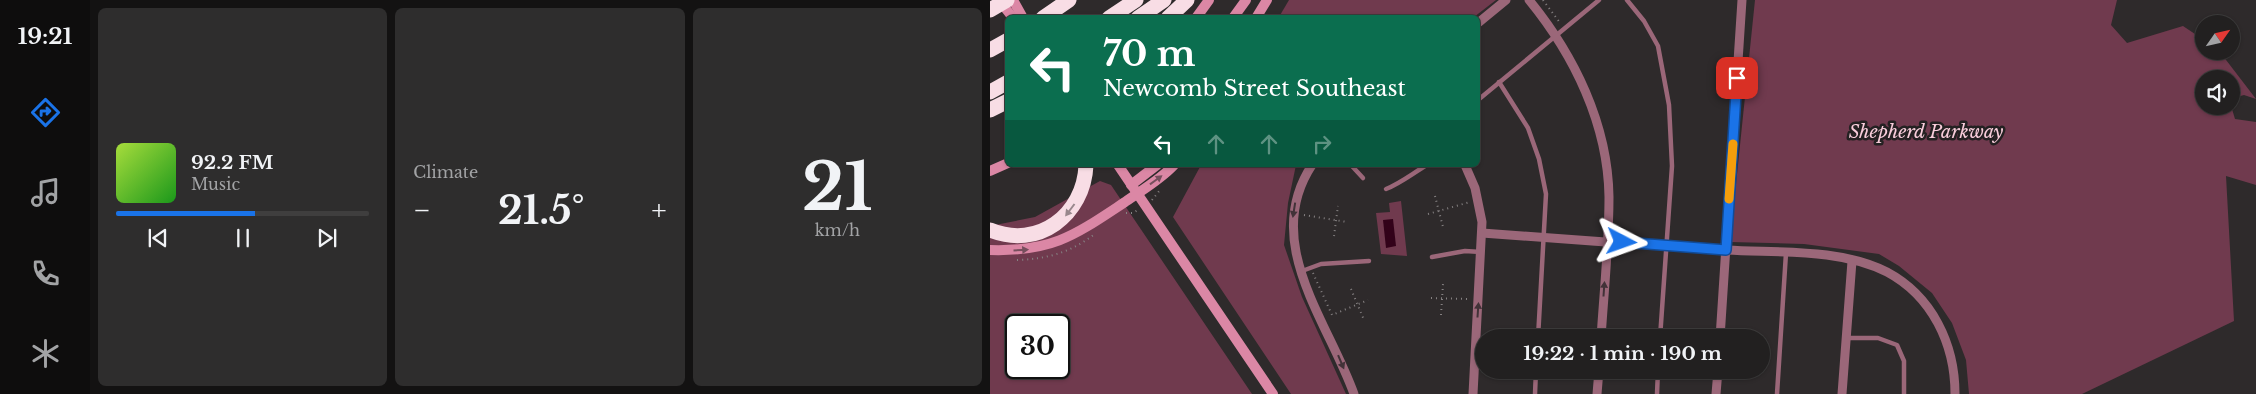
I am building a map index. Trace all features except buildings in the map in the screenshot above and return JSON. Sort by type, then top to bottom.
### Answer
[{"type":"highway","points":[[990,10],[1007,0]]},
{"type":"highway","points":[[1046,15],[1069,0]]},
{"type":"highway","points":[[1114,15],[1136,0]]},
{"type":"highway","points":[[1142,15],[1164,0]]},
{"type":"highway","points":[[1171,15],[1187,0]]},
{"type":"highway","points":[[990,50],[1005,41]]},
{"type":"highway","points":[[990,92],[1005,84]]},
{"type":"highway","points":[[990,110],[1005,102]]},
{"type":"highway","points":[[990,230],[1018,236],[1033,234],[1053,227],[1069,213],[1077,201],[1086,167]]},
{"type":"main road","points":[[999,0],[1010,15]]},
{"type":"main road","points":[[1013,0],[1021,15]]},
{"type":"main road","points":[[1198,15],[1209,0]]},
{"type":"main road","points":[[1235,15],[1246,0]]},
{"type":"main road","points":[[1258,15],[1267,0]]},
{"type":"main road","points":[[990,171],[1005,164]]},
{"type":"main road","points":[[1119,167],[1273,394]]},
{"type":"main road","points":[[1134,189],[1155,167]]},
{"type":"main road","points":[[990,250],[1024,250],[1060,242],[1134,189],[1171,167]]},
{"type":"street","points":[[1480,21],[1506,0]]},
{"type":"street","points":[[1528,0],[1557,35],[1585,91],[1601,139],[1609,197],[1602,329]]},
{"type":"street","points":[[1721,329],[1742,0]]},
{"type":"street","points":[[1311,167],[1296,198],[1292,220],[1293,243],[1300,272],[1354,394]]},
{"type":"street","points":[[1466,167],[1479,204],[1482,234],[1473,394]]},
{"type":"street","points":[[1482,234],[1823,256],[1852,261],[1887,272],[1909,288],[1928,307],[1948,343],[1955,371],[1956,394]]},
{"type":"street","points":[[1842,394],[1852,261]]},
{"type":"street","points":[[1597,394],[1598,379]]},
{"type":"street","points":[[1716,394],[1717,379]]},
{"type":"lane","points":[[1480,98],[1599,0]]},
{"type":"lane","points":[[1627,0],[1644,21],[1658,46],[1669,105],[1672,166],[1661,329]]},
{"type":"lane","points":[[1499,82],[1528,128],[1539,159],[1546,194],[1539,329]]},
{"type":"lane","points":[[1353,167],[1363,178]]},
{"type":"lane","points":[[1386,189],[1403,182],[1411,174],[1423,167]]},
{"type":"lane","points":[[1432,257],[1465,251],[1482,252]]},
{"type":"lane","points":[[1776,394],[1786,253]]},
{"type":"lane","points":[[1300,272],[1321,264],[1370,261]]},
{"type":"lane","points":[[1846,338],[1878,338],[1897,345],[1904,361],[1904,394]]},
{"type":"lane","points":[[1535,394],[1536,379]]},
{"type":"lane","points":[[1657,394],[1658,379]]},
{"type":"path","points":[[1543,0],[1565,28]]},
{"type":"path","points":[[1435,196],[1443,227]]},
{"type":"path","points":[[1428,214],[1470,202]]},
{"type":"path","points":[[1334,236],[1338,206]]},
{"type":"path","points":[[1303,222],[1303,214],[1347,222]]},
{"type":"path","points":[[1310,267],[1332,315],[1368,300]]},
{"type":"path","points":[[1441,315],[1443,284]]},
{"type":"path","points":[[1351,289],[1364,320]]},
{"type":"path","points":[[1431,298],[1469,300]]},
{"type":"green space","points":[[1289,0],[1496,0],[1477,15],[1280,15]]},
{"type":"green space","name":"Shepherd Parkway","points":[[1755,0],[2117,0],[2111,25],[2127,43],[2183,26],[2195,34],[2195,60],[2226,60],[2234,70],[2195,70],[2195,115],[2234,115],[2235,119],[2256,122],[2256,185],[2226,176],[2234,321],[2082,394],[1969,394],[1966,360],[1952,323],[1932,293],[1899,266],[1879,254],[1804,244],[1730,242]]},
{"type":"green space","name":"Shepherd Parkway","points":[[2240,78],[2256,99],[2244,95],[2240,96]]},
{"type":"green space","points":[[1200,167],[1296,167],[1288,203],[1284,245],[1302,297],[1346,394],[1291,394],[1173,217]]},
{"type":"green space","points":[[1100,181],[1111,185],[1252,394],[990,394],[990,226],[1035,217]]},
{"type":"green space","points":[[1401,201],[1407,256],[1381,254],[1376,213],[1390,212],[1389,203]]},
{"type":"shaded area","points":[[1393,219],[1396,246],[1386,248],[1383,220]]},
{"type":"slow traffic","points":[[1729,199],[1733,144]]},
{"type":"route","points":[[1622,242],[1726,250],[1737,78]]}]
